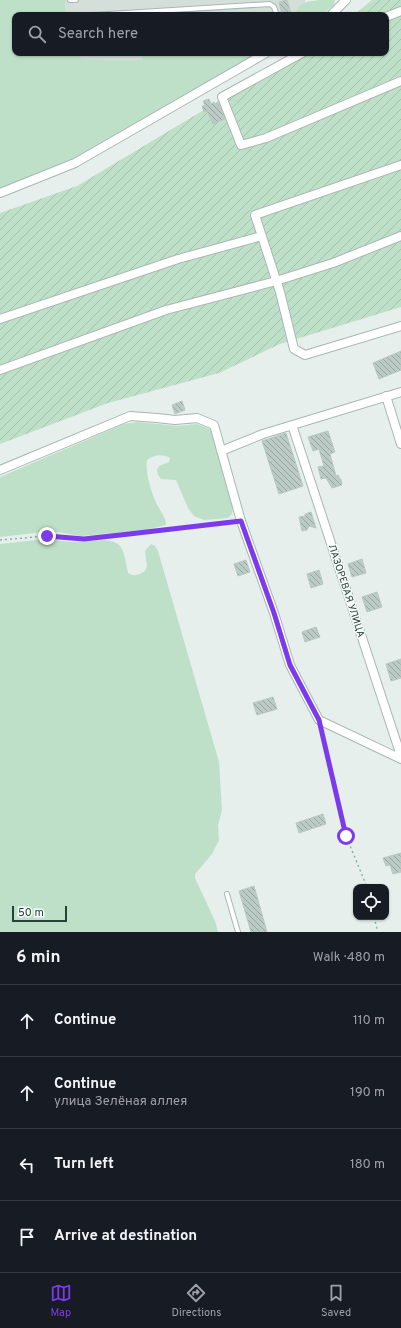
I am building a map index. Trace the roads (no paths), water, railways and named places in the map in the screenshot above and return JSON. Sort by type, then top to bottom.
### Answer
[{"type":"street","points":[[334,12],[346,0]]},
{"type":"street","points":[[389,16],[401,11]]},
{"type":"street","points":[[0,193],[75,163],[261,56]]},
{"type":"street","points":[[297,56],[222,97],[241,145],[266,138],[401,81]]},
{"type":"street","points":[[401,165],[255,215],[276,281],[294,350],[305,355],[401,326]]},
{"type":"street","points":[[0,319],[178,259],[262,236]]},
{"type":"street","points":[[0,370],[166,310],[276,281],[332,263],[401,236]]},
{"type":"street","points":[[221,451],[263,434],[401,392]]},
{"type":"street","points":[[386,396],[401,444]]},
{"type":"street","points":[[0,470],[130,416],[175,420],[198,418],[214,425],[241,521],[274,613],[290,665],[319,720],[401,759]]},
{"type":"street","name":"ЛАЗОРЕВАЯ УЛИЦА","points":[[292,425],[401,756]]},
{"type":"lane","points":[[70,0],[76,0]]},
{"type":"lane","points":[[141,12],[270,4],[274,7],[276,12]]},
{"type":"lane","points":[[228,894],[238,932]]}]
